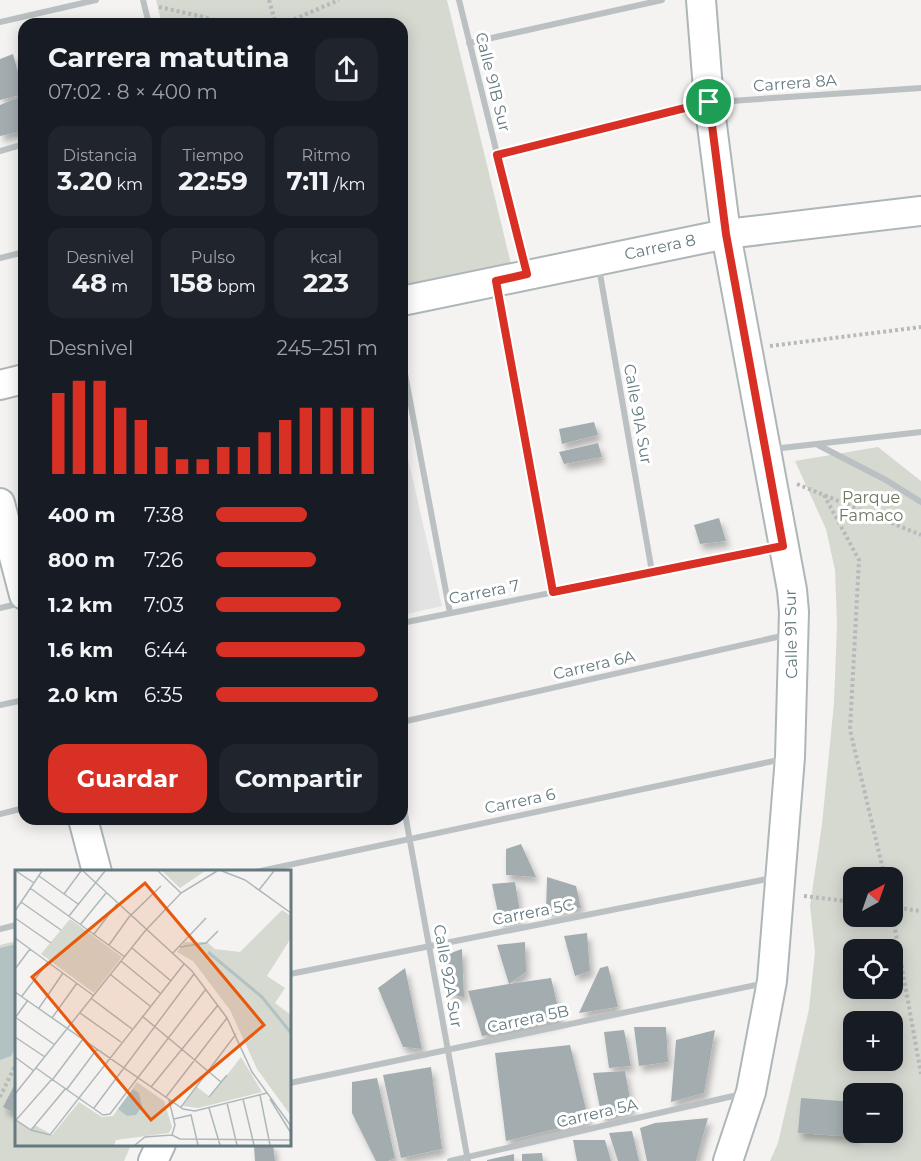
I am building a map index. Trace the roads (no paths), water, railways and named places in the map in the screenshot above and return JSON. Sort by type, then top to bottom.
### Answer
[{"type":"street","points":[[0,22],[96,0]]},
{"type":"street","name":"Calle 91B Sur","points":[[459,0],[527,274]]},
{"type":"street","points":[[469,43],[662,0]]},
{"type":"street","name":"Calle 91 Sur","points":[[700,0],[709,102],[726,234],[792,590],[790,757],[772,981],[751,1092],[728,1161]]},
{"type":"street","points":[[144,2],[148,18]]},
{"type":"street","name":"Carrera 8A","points":[[497,155],[709,102],[921,88]]},
{"type":"street","points":[[0,151],[18,146]]},
{"type":"street","name":"Carrera 8","points":[[408,300],[726,234],[921,211]]},
{"type":"street","points":[[0,258],[18,254]]},
{"type":"street","name":"Calle 91A Sur","points":[[598,260],[652,572]]},
{"type":"street","points":[[496,281],[553,592]]},
{"type":"street","points":[[0,384],[18,381]]},
{"type":"street","points":[[408,390],[450,613]]},
{"type":"street","points":[[767,461],[818,444],[921,432]]},
{"type":"street","points":[[818,444],[886,480],[921,502]]},
{"type":"street","points":[[0,503],[18,572]]},
{"type":"street","name":"Carrera 7","points":[[408,622],[783,546]]},
{"type":"street","points":[[0,608],[18,604]]},
{"type":"street","name":"Carrera 6A","points":[[408,721],[793,634]]},
{"type":"street","points":[[0,705],[18,701]]},
{"type":"street","name":"Carrera 6","points":[[265,870],[790,757]]},
{"type":"street","points":[[0,814],[18,810]]},
{"type":"street","points":[[85,825],[96,870]]},
{"type":"street","name":"Calle 92A Sur","points":[[407,825],[468,1159]]},
{"type":"street","name":"Carrera 5C","points":[[291,974],[429,946],[781,885]]},
{"type":"street","points":[[0,929],[15,925]]},
{"type":"street","name":"Carrera 5B","points":[[291,1083],[772,981]]},
{"type":"street","name":"Carrera 5A","points":[[450,1161],[468,1159],[751,1092]]},
{"type":"street","points":[[153,1161],[160,1146]]},
{"type":"street","points":[[170,1146],[174,1161]]},
{"type":"park label","name":"Parque Famaco","points":[[871,506]]}]
